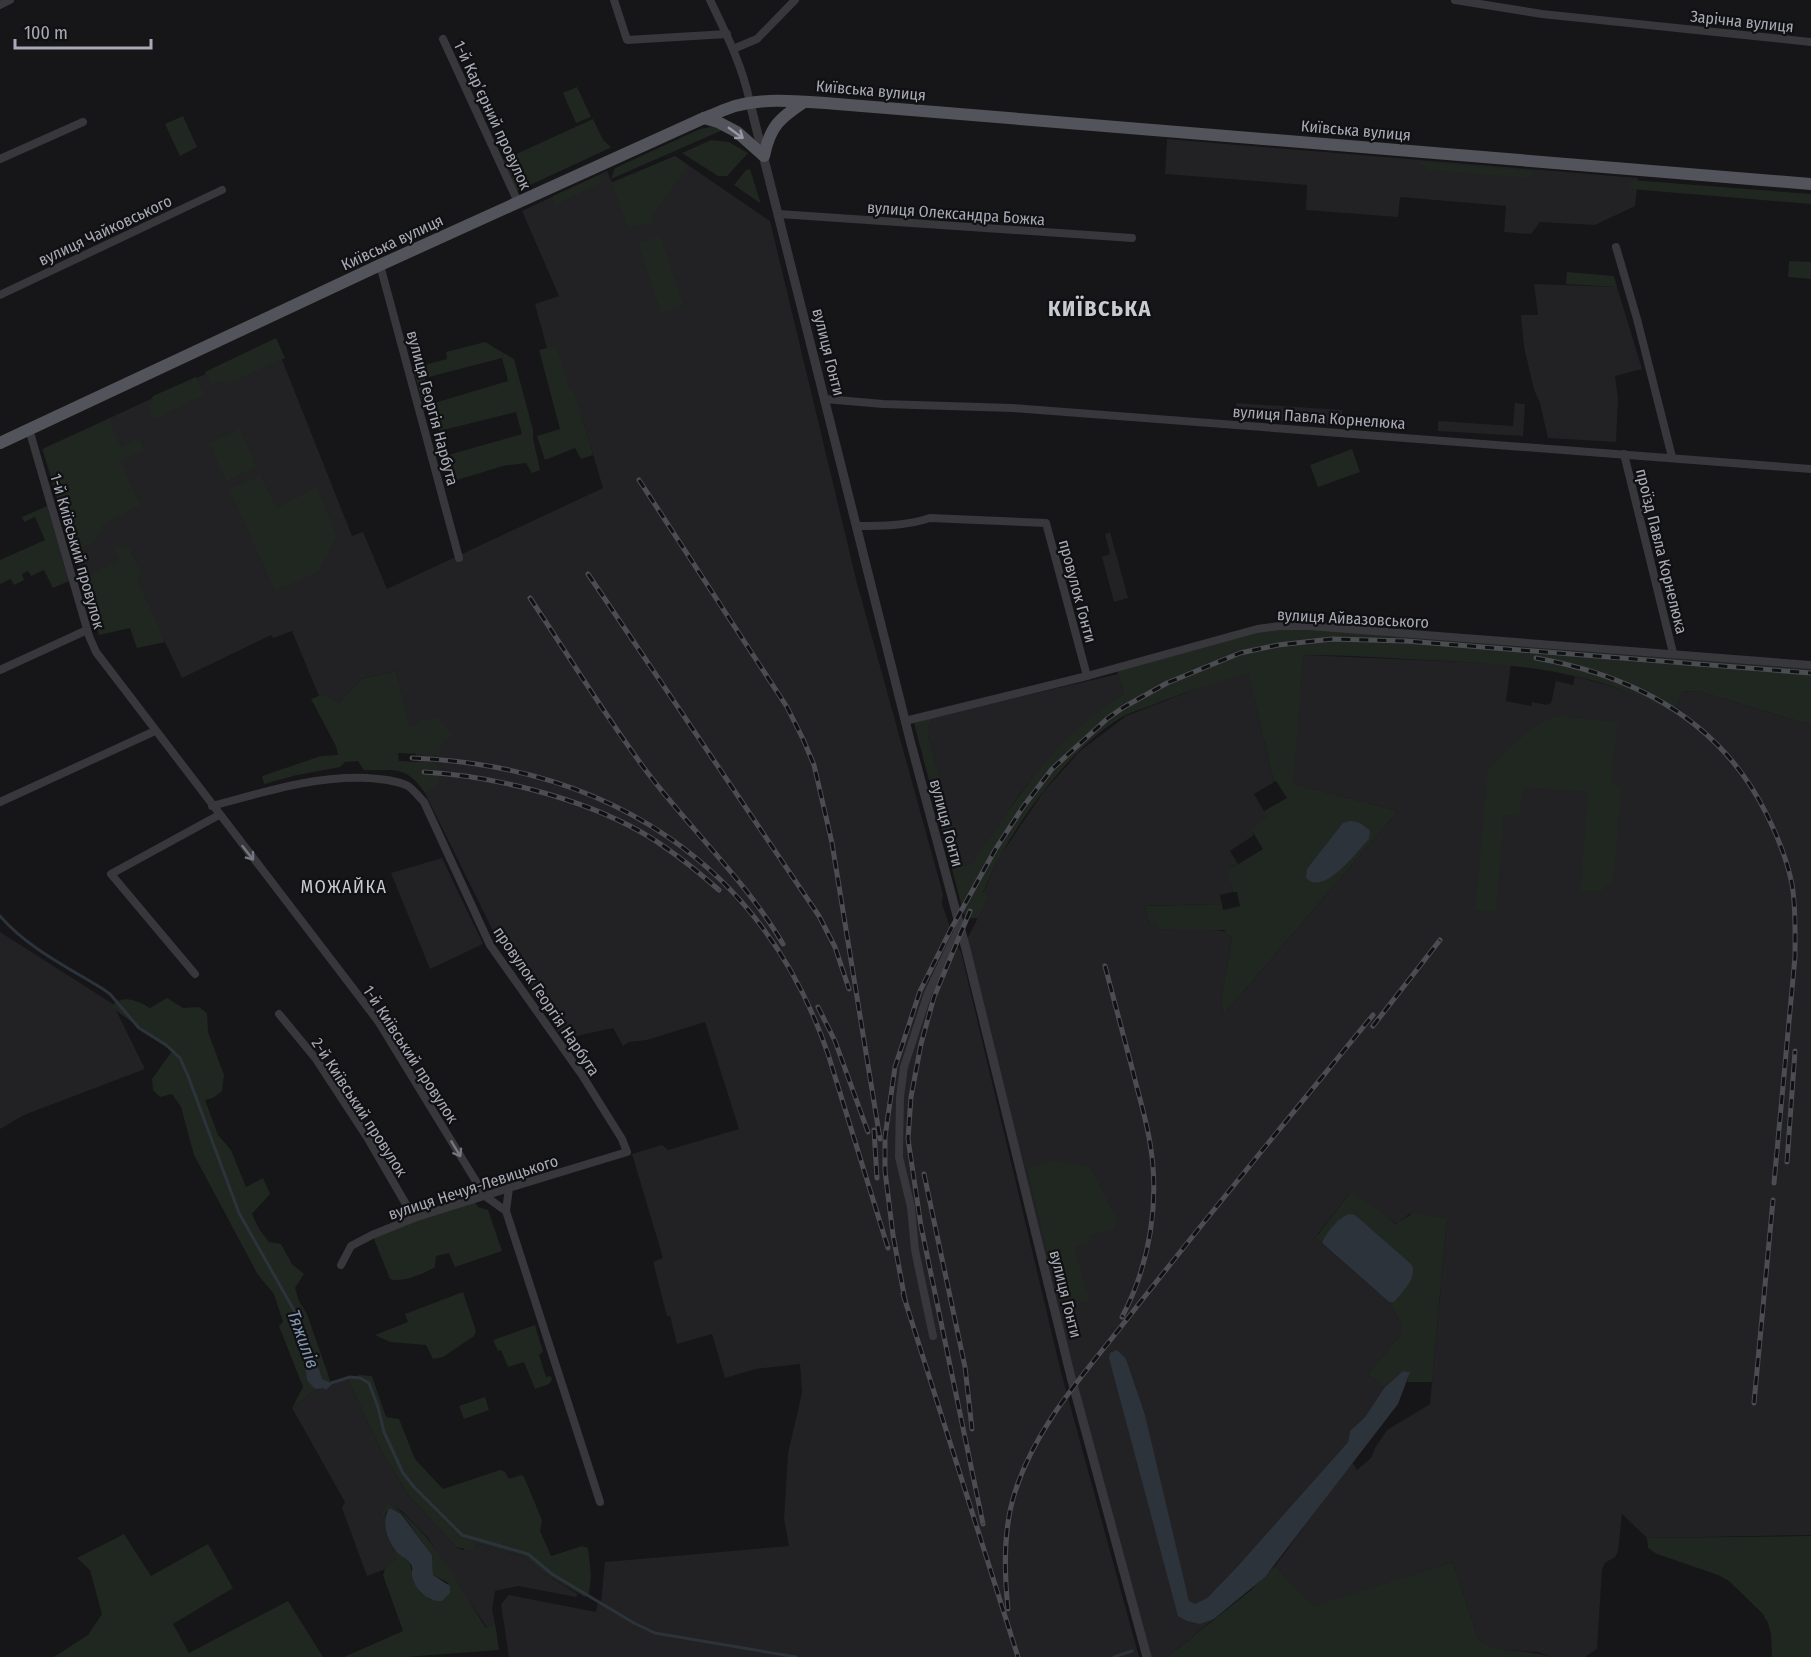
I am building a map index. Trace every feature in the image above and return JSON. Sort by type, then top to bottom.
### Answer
[{"type":"main road","name":"Київська вулиця","points":[[0,443],[518,202],[705,118],[734,106],[750,103],[772,100],[804,102],[1811,184]]},
{"type":"main road","points":[[705,118],[737,132],[764,156],[773,126],[804,102]]},
{"type":"street","points":[[0,4],[10,0]]},
{"type":"street","points":[[615,0],[627,40],[727,34]]},
{"type":"street","name":"вулиця Гонти","points":[[710,0],[727,34],[747,89],[905,721],[960,926],[1071,1377],[1147,1657]]},
{"type":"street","points":[[733,49],[758,39],[795,0]]},
{"type":"street","name":"Зарічна вулиця","points":[[1455,0],[1542,14],[1811,42]]},
{"type":"street","name":"1-й Карʼєрний провулок","points":[[443,39],[518,202]]},
{"type":"street","points":[[0,159],[82,123]]},
{"type":"street","name":"вулиця Чайковського","points":[[0,295],[222,190]]},
{"type":"street","name":"вулиця Олександра Божка","points":[[779,214],[1132,238]]},
{"type":"street","name":"проїзд Павла Корнелюка","points":[[1616,247],[1672,457]]},
{"type":"street","name":"вулиця Георгія Нарбута","points":[[381,265],[459,558]]},
{"type":"street","name":"вулиця Павла Корнелюка","points":[[825,399],[883,404],[1012,408],[1811,469]]},
{"type":"street","name":"1-й Київський провулок","points":[[29,429],[87,630],[96,652],[212,807],[378,1021],[485,1196],[506,1211]]},
{"type":"street","name":"проїзд Павла Корнелюка","points":[[1624,454],[1673,653]]},
{"type":"street","name":"провулок Гонти","points":[[856,526],[890,526],[930,518],[1046,523],[1087,676]]},
{"type":"street","name":"вулиця Айвазовського","points":[[905,721],[1087,676],[1257,629],[1279,626],[1309,626],[1811,664]]},
{"type":"street","points":[[0,669],[87,630]]},
{"type":"street","points":[[0,802],[155,731]]},
{"type":"street","name":"провулок Георгія Нарбута","points":[[212,807],[286,786],[325,779],[365,778],[408,786],[424,802],[490,945],[582,1075],[622,1139],[627,1152]]},
{"type":"street","points":[[195,974],[111,874],[219,815]]},
{"type":"street","points":[[933,1336],[915,1251],[911,1207],[899,1157],[900,1107],[904,1066],[928,993],[960,926]]},
{"type":"street","name":"2-й Київський провулок","points":[[279,1014],[316,1059],[367,1137],[414,1218]]},
{"type":"street","name":"вулиця Нечуя-Левицького","points":[[341,1265],[351,1246],[414,1218],[627,1152]]},
{"type":"street","points":[[509,1188],[506,1211],[600,1502]]},
{"type":"shaded area","points":[[577,87],[591,117],[576,123],[563,93]]},
{"type":"shaded area","points":[[183,116],[197,147],[180,156],[165,124]]},
{"type":"shaded area","points":[[593,119],[603,140],[610,148],[517,191],[503,160]]},
{"type":"shaded area","points":[[715,126],[725,129],[611,179],[615,168],[700,129]]},
{"type":"shaded area","points":[[1167,139],[1638,178],[1635,206],[1595,225],[1540,222],[1531,234],[1504,232],[1506,206],[1400,197],[1398,217],[1306,210],[1307,185],[1165,174]]},
{"type":"shaded area","points":[[711,140],[729,142],[748,153],[727,176],[718,176],[682,153]]},
{"type":"shaded area","points":[[675,156],[770,221],[857,583],[943,894],[942,904],[961,952],[1061,1372],[1139,1657],[509,1657],[501,1604],[509,1595],[596,1612],[598,1601],[601,1602],[605,1562],[789,1546],[784,1519],[788,1453],[802,1393],[800,1364],[756,1369],[725,1378],[712,1334],[677,1344],[653,1262],[663,1258],[632,1154],[662,1145],[668,1150],[739,1129],[705,1022],[647,1040],[629,1042],[623,1046],[613,1028],[563,1039],[499,943],[425,793],[396,671],[361,679],[339,703],[324,695],[319,696],[292,631],[273,638],[271,635],[182,678],[158,627],[128,628],[99,635],[42,449],[275,342],[352,536],[363,532],[387,589],[603,488],[574,391],[559,393],[535,304],[559,296],[522,211],[607,171],[612,182]]},
{"type":"shaded area","points":[[675,156],[688,165],[653,216],[654,223],[628,228],[612,183]]},
{"type":"shaded area","points":[[1417,161],[1535,171],[1530,178],[1428,170]]},
{"type":"shaded area","points":[[750,169],[760,203],[734,185],[746,170]]},
{"type":"shaded area","points":[[599,175],[601,183],[554,206],[553,196]]},
{"type":"shaded area","points":[[1631,180],[1811,194],[1811,204],[1630,189]]},
{"type":"shaded area","points":[[660,236],[683,305],[661,313],[638,243]]},
{"type":"shaded area","points":[[1789,261],[1811,262],[1811,279],[1788,277]]},
{"type":"shaded area","points":[[1567,272],[1614,276],[1617,287],[1566,284]]},
{"type":"shaded area","points":[[1534,284],[1617,287],[1642,369],[1615,376],[1618,399],[1616,442],[1548,438],[1524,347],[1521,315],[1538,315]]},
{"type":"shaded area","points":[[276,338],[285,358],[226,385],[224,381],[211,384],[205,372]]},
{"type":"shaded area","points":[[485,342],[514,359],[533,430],[540,470],[532,473],[526,463],[503,466],[447,483],[441,457],[522,434],[516,412],[439,431],[431,404],[508,381],[502,358],[425,378],[430,398],[422,400],[413,368],[447,359],[446,352]]},
{"type":"shaded area","points":[[556,346],[570,391],[574,390],[593,455],[581,459],[575,448],[545,460],[537,436],[560,429],[539,350]]},
{"type":"shaded area","points":[[196,377],[204,395],[153,420],[148,410],[153,396]]},
{"type":"shaded area","points":[[1236,403],[1342,410],[1342,426],[1235,418]]},
{"type":"shaded area","points":[[1515,403],[1525,404],[1523,436],[1438,431],[1438,421],[1513,426]]},
{"type":"shaded area","points":[[109,419],[121,447],[139,438],[144,450],[121,463],[140,505],[102,525],[104,530],[97,534],[98,539],[75,552],[43,449]]},
{"type":"shaded area","points":[[240,429],[257,467],[226,481],[209,443]]},
{"type":"shaded area","points":[[1352,449],[1360,472],[1318,487],[1310,465]]},
{"type":"shaded area","points":[[261,475],[276,508],[317,487],[337,536],[318,572],[275,591],[229,489]]},
{"type":"shaded area","points":[[47,506],[69,581],[53,588],[44,570],[31,576],[28,571],[22,574],[24,580],[14,585],[11,579],[0,584],[0,560],[45,540],[35,517],[24,522],[22,517]]},
{"type":"shaded area","points":[[1110,532],[1128,598],[1114,602],[1102,557],[1110,554],[1105,534]]},
{"type":"shaded area","points":[[122,545],[124,548],[128,546],[142,575],[137,579],[165,642],[137,648],[130,628],[99,635],[78,566],[82,565],[86,577],[119,561],[114,549]]},
{"type":"shaded area","points":[[1279,626],[1811,665],[1811,725],[1701,692],[1683,691],[1672,713],[1614,687],[1584,678],[1523,667],[1304,655],[1293,784],[1398,811],[1224,1014],[1221,1001],[1232,937],[1224,930],[1158,929],[1156,922],[1149,923],[1145,906],[1222,904],[1223,910],[1240,906],[1237,892],[1233,892],[1227,871],[1263,849],[1251,829],[1267,818],[1264,811],[1287,798],[1276,781],[1274,782],[1248,673],[1130,713],[1108,726],[1090,741],[1055,777],[1024,817],[998,860],[983,892],[989,896],[978,918],[964,915],[914,723],[934,717],[928,728],[928,735],[963,867],[973,863],[1021,793],[1058,748],[1100,710],[1124,694],[1116,668]]},
{"type":"shaded area","points":[[1304,655],[1511,664],[1506,701],[1531,706],[1532,702],[1547,705],[1551,703],[1556,681],[1573,685],[1575,676],[1634,693],[1672,712],[1683,691],[1701,692],[1811,725],[1811,1535],[1647,1538],[1622,1514],[1618,1552],[1615,1557],[1605,1563],[1602,1569],[1597,1649],[1585,1657],[1551,1657],[1538,1652],[1501,1650],[1488,1647],[1479,1641],[1453,1562],[1313,1607],[1275,1566],[1352,1462],[1357,1470],[1371,1458],[1387,1430],[1430,1404],[1447,1218],[1409,1214],[1397,1224],[1349,1194],[1317,1235],[1317,1239],[1389,1302],[1401,1324],[1401,1334],[1368,1374],[1384,1388],[1365,1417],[1350,1431],[1348,1442],[1236,1568],[1207,1598],[1196,1604],[1214,1619],[1167,1657],[1147,1657],[965,943],[989,896],[983,893],[1000,856],[1044,791],[1080,751],[1126,716],[1201,687],[1248,672],[1274,782],[1254,794],[1268,818],[1252,829],[1254,835],[1230,851],[1238,864],[1228,871],[1233,892],[1220,895],[1222,904],[1145,906],[1149,923],[1156,921],[1229,932],[1232,937],[1221,1001],[1224,1014],[1398,811],[1292,784]]},
{"type":"shaded area","points":[[396,671],[410,727],[423,720],[439,718],[452,736],[440,745],[440,755],[398,753],[399,761],[436,763],[440,783],[425,793],[406,774],[392,770],[364,770],[358,761],[345,762],[340,767],[264,784],[262,776],[321,756],[338,755],[336,746],[311,699],[324,694],[339,703],[361,679]]},
{"type":"shaded area","points":[[1118,674],[1124,694],[1083,725],[1040,769],[1019,795],[973,864],[962,868],[928,735],[928,728],[934,717]]},
{"type":"shaded area","points":[[1552,717],[1618,722],[1611,782],[1622,788],[1613,881],[1601,891],[1580,892],[1588,792],[1524,787],[1519,816],[1504,815],[1496,911],[1475,910],[1488,769],[1508,748],[1534,727]]},
{"type":"shaded area","points":[[442,858],[483,944],[430,969],[391,873]]},
{"type":"shaded area","points":[[0,932],[113,1004],[145,1069],[24,1115],[0,1129]]},
{"type":"shaded area","points":[[167,998],[183,1008],[199,1007],[207,1013],[208,1032],[224,1075],[222,1091],[213,1098],[205,1100],[218,1135],[231,1150],[246,1187],[263,1178],[270,1194],[252,1214],[259,1229],[269,1242],[281,1244],[292,1264],[304,1274],[295,1288],[299,1301],[307,1314],[331,1383],[326,1388],[319,1387],[292,1408],[303,1387],[279,1326],[283,1322],[274,1294],[258,1275],[194,1155],[181,1107],[172,1094],[160,1097],[153,1090],[152,1079],[172,1051],[111,1007],[125,999],[150,1008]]},
{"type":"shaded area","points":[[1052,1161],[1091,1168],[1117,1220],[1114,1229],[1090,1236],[1091,1242],[1074,1247],[1090,1300],[1084,1302],[1058,1296],[1027,1168]]},
{"type":"shaded area","points":[[1354,1193],[1396,1224],[1413,1213],[1447,1218],[1432,1382],[1407,1382],[1409,1372],[1403,1371],[1384,1388],[1368,1374],[1401,1334],[1401,1324],[1389,1302],[1394,1302],[1324,1238],[1322,1243],[1317,1239],[1349,1194]]},
{"type":"shaded area","points":[[475,1202],[478,1207],[488,1210],[502,1251],[455,1267],[449,1253],[436,1256],[435,1267],[425,1272],[407,1279],[390,1279],[375,1237],[415,1220]]},
{"type":"shaded area","points":[[463,1292],[476,1331],[474,1336],[443,1357],[433,1359],[426,1345],[390,1342],[375,1335],[408,1322],[405,1314]]},
{"type":"shaded area","points":[[535,1325],[543,1352],[539,1355],[546,1377],[551,1376],[552,1380],[549,1384],[535,1389],[524,1362],[508,1367],[501,1350],[498,1351],[493,1340]]},
{"type":"shaded area","points":[[360,1375],[372,1376],[386,1417],[399,1419],[415,1459],[443,1489],[500,1470],[505,1472],[509,1479],[521,1475],[524,1477],[542,1520],[540,1531],[551,1556],[582,1546],[588,1548],[591,1575],[589,1594],[585,1597],[543,1573],[523,1556],[476,1543],[474,1551],[456,1547],[410,1497],[384,1456],[347,1378]]},
{"type":"shaded area","points":[[347,1378],[384,1456],[410,1497],[456,1547],[463,1550],[476,1543],[523,1556],[543,1573],[578,1594],[576,1597],[518,1586],[495,1591],[492,1609],[495,1623],[487,1628],[428,1538],[403,1512],[390,1504],[381,1512],[396,1559],[387,1564],[386,1569],[367,1576],[342,1508],[345,1502],[292,1408],[319,1387],[326,1388],[331,1383]]},
{"type":"shaded area","points":[[485,1397],[489,1410],[464,1419],[459,1406]]},
{"type":"shaded area","points":[[389,1503],[405,1515],[432,1544],[486,1628],[495,1623],[499,1650],[405,1657],[344,1657],[403,1631],[383,1575],[387,1564],[396,1559],[381,1512]],"holes":[[[390,1508],[402,1514],[432,1555],[433,1575],[449,1583],[431,1600],[421,1593],[414,1582],[410,1563],[394,1549],[385,1514]]]},
{"type":"shaded area","points":[[124,1534],[151,1576],[208,1544],[233,1588],[173,1624],[189,1653],[288,1601],[323,1657],[54,1657],[88,1635],[102,1614],[90,1570],[77,1558]]},
{"type":"shaded area","points":[[1811,1536],[1811,1657],[1772,1657],[1768,1623],[1762,1613],[1729,1581],[1657,1554],[1648,1548],[1647,1538]]},
{"type":"shaded area","points":[[1453,1562],[1479,1641],[1505,1650],[1551,1657],[1167,1657],[1250,1591],[1275,1566],[1313,1606]]},
{"type":"water","points":[[1350,821],[1368,829],[1369,839],[1349,862],[1331,877],[1322,882],[1313,882],[1306,878],[1307,869],[1343,823]]},
{"type":"water","points":[[1349,1214],[1355,1215],[1412,1265],[1411,1280],[1394,1302],[1389,1302],[1322,1243],[1333,1226]]},
{"type":"water","points":[[301,1327],[309,1338],[322,1379],[331,1383],[326,1388],[315,1389],[307,1380]]},
{"type":"water","points":[[1117,1350],[1126,1359],[1145,1415],[1189,1601],[1195,1604],[1207,1598],[1236,1568],[1348,1442],[1350,1431],[1365,1417],[1384,1388],[1403,1371],[1410,1372],[1398,1404],[1265,1577],[1214,1619],[1200,1624],[1178,1616],[1109,1358],[1110,1353]]},
{"type":"water","points":[[390,1508],[401,1514],[432,1555],[433,1575],[450,1586],[450,1593],[442,1601],[427,1597],[419,1590],[412,1576],[411,1565],[393,1546],[385,1524]]},
{"type":"waterway","name":"Тяжилів","points":[[0,916],[22,938],[110,994],[139,1028],[166,1045],[180,1058],[239,1213],[295,1312],[302,1330]]},
{"type":"waterway","name":"Тяжилів","points":[[323,1385],[326,1388],[331,1383],[350,1377],[360,1378],[369,1383],[384,1432],[403,1473],[462,1535],[528,1554],[552,1574],[655,1633],[796,1657]]},
{"type":"waterway","points":[[1114,1657],[1132,1651]]},
{"type":"railway","points":[[639,480],[787,707],[814,765],[832,843],[880,1139]]},
{"type":"railway","points":[[588,574],[819,916],[835,947],[849,989]]},
{"type":"railway","points":[[530,598],[647,772],[735,877],[783,944]]},
{"type":"railway","points":[[905,1300],[893,1235],[885,1171],[885,1137],[895,1067],[920,991],[995,850],[1023,807],[1052,769],[1108,718],[1167,683],[1240,653],[1278,645],[1332,639],[1406,641],[1811,673]]},
{"type":"railway","points":[[1536,658],[1608,677],[1672,708],[1726,753],[1748,782],[1775,832],[1792,884],[1795,911],[1795,957],[1774,1183]]},
{"type":"railway","points":[[412,758],[483,765],[551,781],[613,805],[669,838],[719,879],[763,929],[800,987],[828,1054],[888,1248]]},
{"type":"railway","points":[[424,772],[451,774],[508,784],[592,809],[651,838],[682,859],[719,890]]},
{"type":"railway","points":[[970,911],[934,997],[921,1044],[911,1097],[908,1139],[921,1226],[983,1524]]},
{"type":"railway","points":[[1373,1026],[1440,940]]},
{"type":"railway","points":[[1105,966],[1144,1115],[1153,1165],[1153,1210],[1146,1254],[1140,1276],[1122,1317]]},
{"type":"railway","points":[[818,1007],[835,1041],[868,1132]]},
{"type":"railway","points":[[1008,1609],[1006,1550],[1011,1506],[1024,1467],[1050,1420],[1081,1377],[1191,1239],[1373,1015]]},
{"type":"railway","points":[[1787,1162],[1795,1051]]},
{"type":"railway","points":[[874,1130],[877,1178]]},
{"type":"railway","points":[[924,1174],[965,1367],[972,1429]]},
{"type":"railway","points":[[1754,1403],[1773,1200]]},
{"type":"railway","points":[[903,1294],[1018,1657]]},
{"type":"district","name":"КИЇВСЬКА","points":[[1100,308]]},
{"type":"district","name":"МОЖАЙКА","points":[[344,887]]}]
